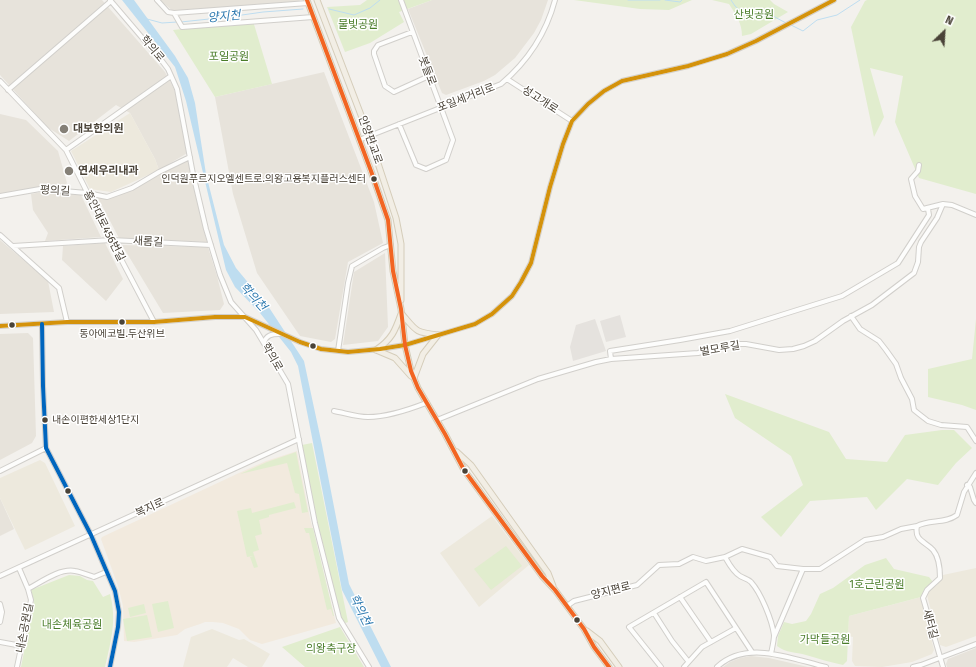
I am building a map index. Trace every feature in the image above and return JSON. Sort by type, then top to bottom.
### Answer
[{"type":"main road","name":"안양판교로","points":[[317,0],[369,136],[396,218],[401,244],[401,311]]},
{"type":"main road","name":"안양판교로","points":[[307,1],[388,220],[393,271],[401,311],[405,344],[414,378],[426,403],[464,470],[542,576],[555,590],[584,629],[594,647],[609,667]]},
{"type":"main road","points":[[401,311],[416,330],[421,333],[438,335]]},
{"type":"main road","points":[[401,311],[396,329],[390,339],[376,350],[395,358],[414,378],[423,354],[438,335]]},
{"type":"main road","name":"안양판교로","points":[[453,449],[471,465],[548,573],[555,590]]},
{"type":"main road","name":"안양판교로","points":[[584,629],[600,641],[619,667]]},
{"type":"street","points":[[8,90],[110,0]]},
{"type":"street","name":"학의로","points":[[110,0],[162,61],[177,89],[190,157],[211,245],[220,275],[231,302],[264,341],[288,384],[315,523],[339,618],[369,667]]},
{"type":"street","points":[[157,0],[168,12],[174,14],[307,1]]},
{"type":"street","name":"봇들로","points":[[399,124],[416,165],[426,169],[446,160],[453,140],[401,0]]},
{"type":"street","name":"포일세거리로","points":[[359,140],[501,84],[519,68],[541,36],[552,13],[555,0]]},
{"type":"street","points":[[0,326],[67,322],[154,322],[215,317],[245,317],[300,342],[321,348],[348,352],[376,350],[405,344],[474,324],[492,314],[512,296],[531,263],[550,187],[563,144],[572,121],[588,104],[604,91],[622,81],[688,66],[727,54],[756,41],[834,0]]},
{"type":"street","points":[[174,14],[182,27],[313,17]]},
{"type":"street","points":[[412,32],[378,45],[374,50],[385,86],[394,92],[429,76]]},
{"type":"street","points":[[66,150],[171,76]]},
{"type":"street","name":"성고개로","points":[[508,78],[572,121]]},
{"type":"street","name":"흥안대로456번길","points":[[0,81],[66,150],[154,322]]},
{"type":"street","name":"평의길","points":[[0,196],[40,189],[87,193],[107,197],[132,188],[159,172],[190,157]]},
{"type":"street","points":[[919,165],[918,171],[911,179],[915,196],[923,209],[928,209],[943,204],[952,205],[976,215]]},
{"type":"street","name":"벌모루길","points":[[437,420],[538,379],[596,362],[611,359],[698,353],[735,344],[746,344],[779,350],[793,350],[815,341],[851,316],[872,304],[914,273],[918,262],[921,242],[937,218],[943,204]]},
{"type":"street","points":[[611,359],[610,351],[730,331],[842,296],[898,263],[929,215],[928,209]]},
{"type":"street","points":[[0,235],[59,288],[67,322]]},
{"type":"street","name":"새롬길","points":[[13,246],[111,240],[211,245]]},
{"type":"street","points":[[338,351],[352,266],[391,245]]},
{"type":"street","points":[[851,316],[860,328],[879,341],[896,364],[901,378],[912,399],[914,410],[928,421],[941,425],[967,427],[976,441]]},
{"type":"street","points":[[42,324],[46,448],[91,535],[115,591],[119,612],[118,628],[110,667]]},
{"type":"street","points":[[264,341],[272,334],[280,334]]},
{"type":"street","points":[[334,411],[368,417],[385,416],[426,403]]},
{"type":"street","name":"복지로","points":[[0,576],[299,439]]},
{"type":"street","points":[[0,471],[46,448]]},
{"type":"street","points":[[917,526],[923,523],[948,520],[957,515],[967,485],[976,473]]},
{"type":"street","points":[[967,485],[970,486],[976,503]]},
{"type":"street","name":"양지편로","points":[[567,606],[574,601],[637,585],[660,565],[679,564],[693,557],[706,561],[725,557],[742,550],[770,557],[778,566],[803,569],[820,569],[865,540],[883,537],[901,529],[917,526]]},
{"type":"street","name":"새터길","points":[[917,526],[917,537],[934,551],[940,568],[940,578],[927,590],[924,598],[939,658]]},
{"type":"street","points":[[725,557],[739,576],[750,580],[760,596],[767,612],[774,637]]},
{"type":"street","name":"내손공원길","points":[[17,667],[31,600],[19,568]]},
{"type":"street","points":[[771,654],[774,637],[803,569]]},
{"type":"street","points":[[28,589],[56,574],[65,572],[74,571],[94,577],[106,572]]},
{"type":"street","points":[[662,667],[629,627],[706,582],[752,652]]},
{"type":"street","points":[[680,597],[711,642]]},
{"type":"street","points":[[0,604],[0,622]]},
{"type":"street","points":[[654,613],[672,641],[688,661]]},
{"type":"street","points":[[684,667],[702,647],[736,628]]},
{"type":"street","points":[[0,642],[22,646]]},
{"type":"street","points":[[913,667],[976,644]]},
{"type":"street","points":[[717,667],[734,656],[752,652],[771,654],[826,667]]},
{"type":"street","points":[[939,658],[943,667]]},
{"type":"shaded area","points":[[0,0],[102,0],[165,72],[174,89],[187,136],[189,152],[159,170],[155,159],[130,113],[116,105],[69,141],[47,127],[0,75]]},
{"type":"shaded area","points":[[160,0],[301,0],[296,2],[174,12]]},
{"type":"shaded area","points":[[432,0],[548,0],[541,20],[534,33],[515,58],[495,75],[484,81],[446,95],[442,93],[408,9]]},
{"type":"shaded area","points":[[324,72],[374,202],[383,243],[348,262],[335,339],[331,342],[300,336],[257,273],[233,194],[215,97]]},
{"type":"shaded area","points":[[130,113],[155,159],[159,170],[111,192],[90,189],[71,151]]},
{"type":"shaded area","points":[[0,114],[26,120],[58,151],[67,183],[62,189],[39,188],[0,196]]},
{"type":"shaded area","points":[[190,158],[207,242],[119,238],[98,198],[109,198]]},
{"type":"shaded area","points":[[42,192],[81,195],[101,237],[45,241],[48,233],[33,210],[31,194]]},
{"type":"shaded area","points":[[0,240],[48,281],[54,312],[0,314]]},
{"type":"shaded area","points":[[105,243],[123,279],[106,301],[62,260],[63,246]]},
{"type":"shaded area","points":[[122,245],[208,247],[224,304],[220,310],[163,313]]},
{"type":"shaded area","points":[[385,253],[388,327],[378,341],[343,345],[354,272]]},
{"type":"shaded area","points":[[620,315],[626,337],[606,342],[600,321]]},
{"type":"shaded area","points":[[595,319],[606,351],[573,361],[570,347],[576,325]]},
{"type":"shaded area","points":[[28,333],[33,338],[36,436],[32,443],[0,460],[0,334]]},
{"type":"shaded area","points":[[297,451],[310,518],[336,623],[262,644],[250,640],[239,629],[223,623],[213,622],[205,622],[185,629],[177,635],[134,642],[124,641],[123,606],[118,586],[101,539],[102,537],[266,461]]},
{"type":"shaded area","points":[[40,460],[45,463],[75,526],[25,550],[0,498],[0,478]]},
{"type":"shaded area","points":[[0,498],[14,529],[0,536]]},
{"type":"shaded area","points":[[492,516],[529,565],[479,607],[440,553]]},
{"type":"shaded area","points":[[976,568],[976,636],[946,647],[940,645],[927,595],[929,591],[937,585],[943,575]]},
{"type":"shaded area","points":[[921,597],[934,650],[932,654],[912,662],[882,667],[855,666],[852,661],[853,637],[848,636],[849,616]]},
{"type":"shaded area","points":[[212,629],[239,640],[244,639],[270,654],[262,667],[248,667],[233,658],[227,667],[183,667],[191,637]]},
{"type":"shaded area","points":[[976,648],[976,667],[947,667],[946,664],[948,659]]},
{"type":"shaded area","points":[[751,656],[769,658],[808,667],[723,667],[740,658]]},
{"type":"green space","name":"물빛공원","points":[[367,0],[432,0],[399,12],[404,22],[370,43],[345,52],[327,7],[360,5]]},
{"type":"green space","points":[[574,0],[692,0],[669,10],[640,9]]},
{"type":"green space","name":"산빛공원","points":[[712,0],[770,0],[788,12],[751,34],[742,36],[740,23],[729,4]]},
{"type":"green space","points":[[976,0],[976,194],[919,178],[895,122],[903,76],[870,68],[884,117],[874,137],[851,27],[865,1]]},
{"type":"green space","name":"포일공원","points":[[253,21],[272,84],[215,97],[173,30]]},
{"type":"green space","points":[[976,319],[976,410],[928,397],[928,369],[972,359]]},
{"type":"green space","points":[[725,394],[829,432],[846,459],[887,462],[905,435],[942,430],[954,430],[972,448],[956,463],[938,485],[907,479],[876,510],[867,497],[810,501],[781,537],[761,517],[803,485],[791,456],[735,418]]},
{"type":"green space","points":[[312,443],[348,622],[343,624],[317,523],[302,445]]},
{"type":"green space","points":[[296,452],[308,512],[302,513],[299,494],[295,493],[287,463],[240,474],[267,462]]},
{"type":"green space","points":[[294,502],[296,508],[269,515],[269,517],[259,520],[262,534],[255,536],[259,550],[253,552],[258,567],[254,568],[250,557],[253,556],[247,557],[237,511],[251,508],[252,513]]},
{"type":"green space","points":[[304,528],[313,528],[334,616],[331,609],[327,610],[309,533],[306,533]]},
{"type":"green space","points":[[506,546],[522,566],[491,590],[474,569]]},
{"type":"green space","name":"1호근린공원","points":[[886,558],[894,569],[929,577],[933,582],[925,589],[921,597],[849,616],[847,661],[843,665],[787,651],[777,646],[778,636],[784,622],[792,624],[806,621],[811,614],[820,594],[833,588],[865,565]]},
{"type":"green space","name":"내손체육공원","points":[[69,575],[80,576],[87,580],[93,581],[103,597],[110,594],[113,622],[105,667],[21,667],[34,602],[31,590]]},
{"type":"green space","points":[[168,601],[174,628],[158,632],[152,604]]},
{"type":"green space","points":[[144,604],[146,613],[130,617],[128,608]]},
{"type":"green space","points":[[147,615],[152,637],[127,641],[123,619]]},
{"type":"green space","name":"의왕축구장","points":[[340,627],[364,667],[305,667],[282,647]]},
{"type":"water","name":"학의천","points":[[122,0],[134,0],[175,56],[188,78],[195,103],[206,174],[224,245],[236,268],[270,309],[304,361],[349,584],[391,667],[381,667],[342,590],[298,366],[291,352],[260,313],[235,287],[226,270],[186,101],[175,67]]},
{"type":"waterway","name":"양지천","points":[[329,9],[354,15],[370,8],[380,0]]},
{"type":"waterway","name":"양지천","points":[[628,0],[660,0]]},
{"type":"waterway","name":"양지천","points":[[665,0],[680,2],[682,0]]},
{"type":"waterway","name":"양지천","points":[[731,0],[735,6],[748,18],[771,15],[786,23]]},
{"type":"waterway","name":"양지천","points":[[791,25],[803,31],[817,20],[837,15],[860,0]]},
{"type":"waterway","name":"양지천","points":[[181,22],[263,12],[303,9]]},
{"type":"waterway","name":"양지천","points":[[147,19],[162,23],[177,22]]},
{"type":"transit line","points":[[307,0],[388,220],[393,271],[401,309],[405,345],[411,371],[418,388],[464,470],[542,576],[555,590],[584,629],[594,647],[609,667]]},
{"type":"transit line","points":[[0,326],[67,322],[154,322],[215,317],[245,317],[300,342],[321,349],[348,352],[405,345],[475,324],[492,314],[512,296],[531,263],[550,187],[563,144],[572,121],[588,104],[604,91],[622,81],[688,66],[727,54],[756,41],[834,0]]},
{"type":"transit line","points":[[42,324],[46,448],[91,535],[115,591],[119,612],[118,627],[110,667]]},
{"type":"place","name":"대보한의원","points":[[64,129]]},
{"type":"place","name":"연세우리내과","points":[[69,171]]},
{"type":"place","name":"인덕원푸르지오엘센트로.의왕고용복지플러스센터","points":[[374,179]]},
{"type":"place","name":"동아에코빌.두산위브","points":[[122,322]]},
{"type":"place","name":"내손이편한세상1단지","points":[[45,420]]},
{"type":"park label","name":"가막들공원","points":[[825,640]]}]
